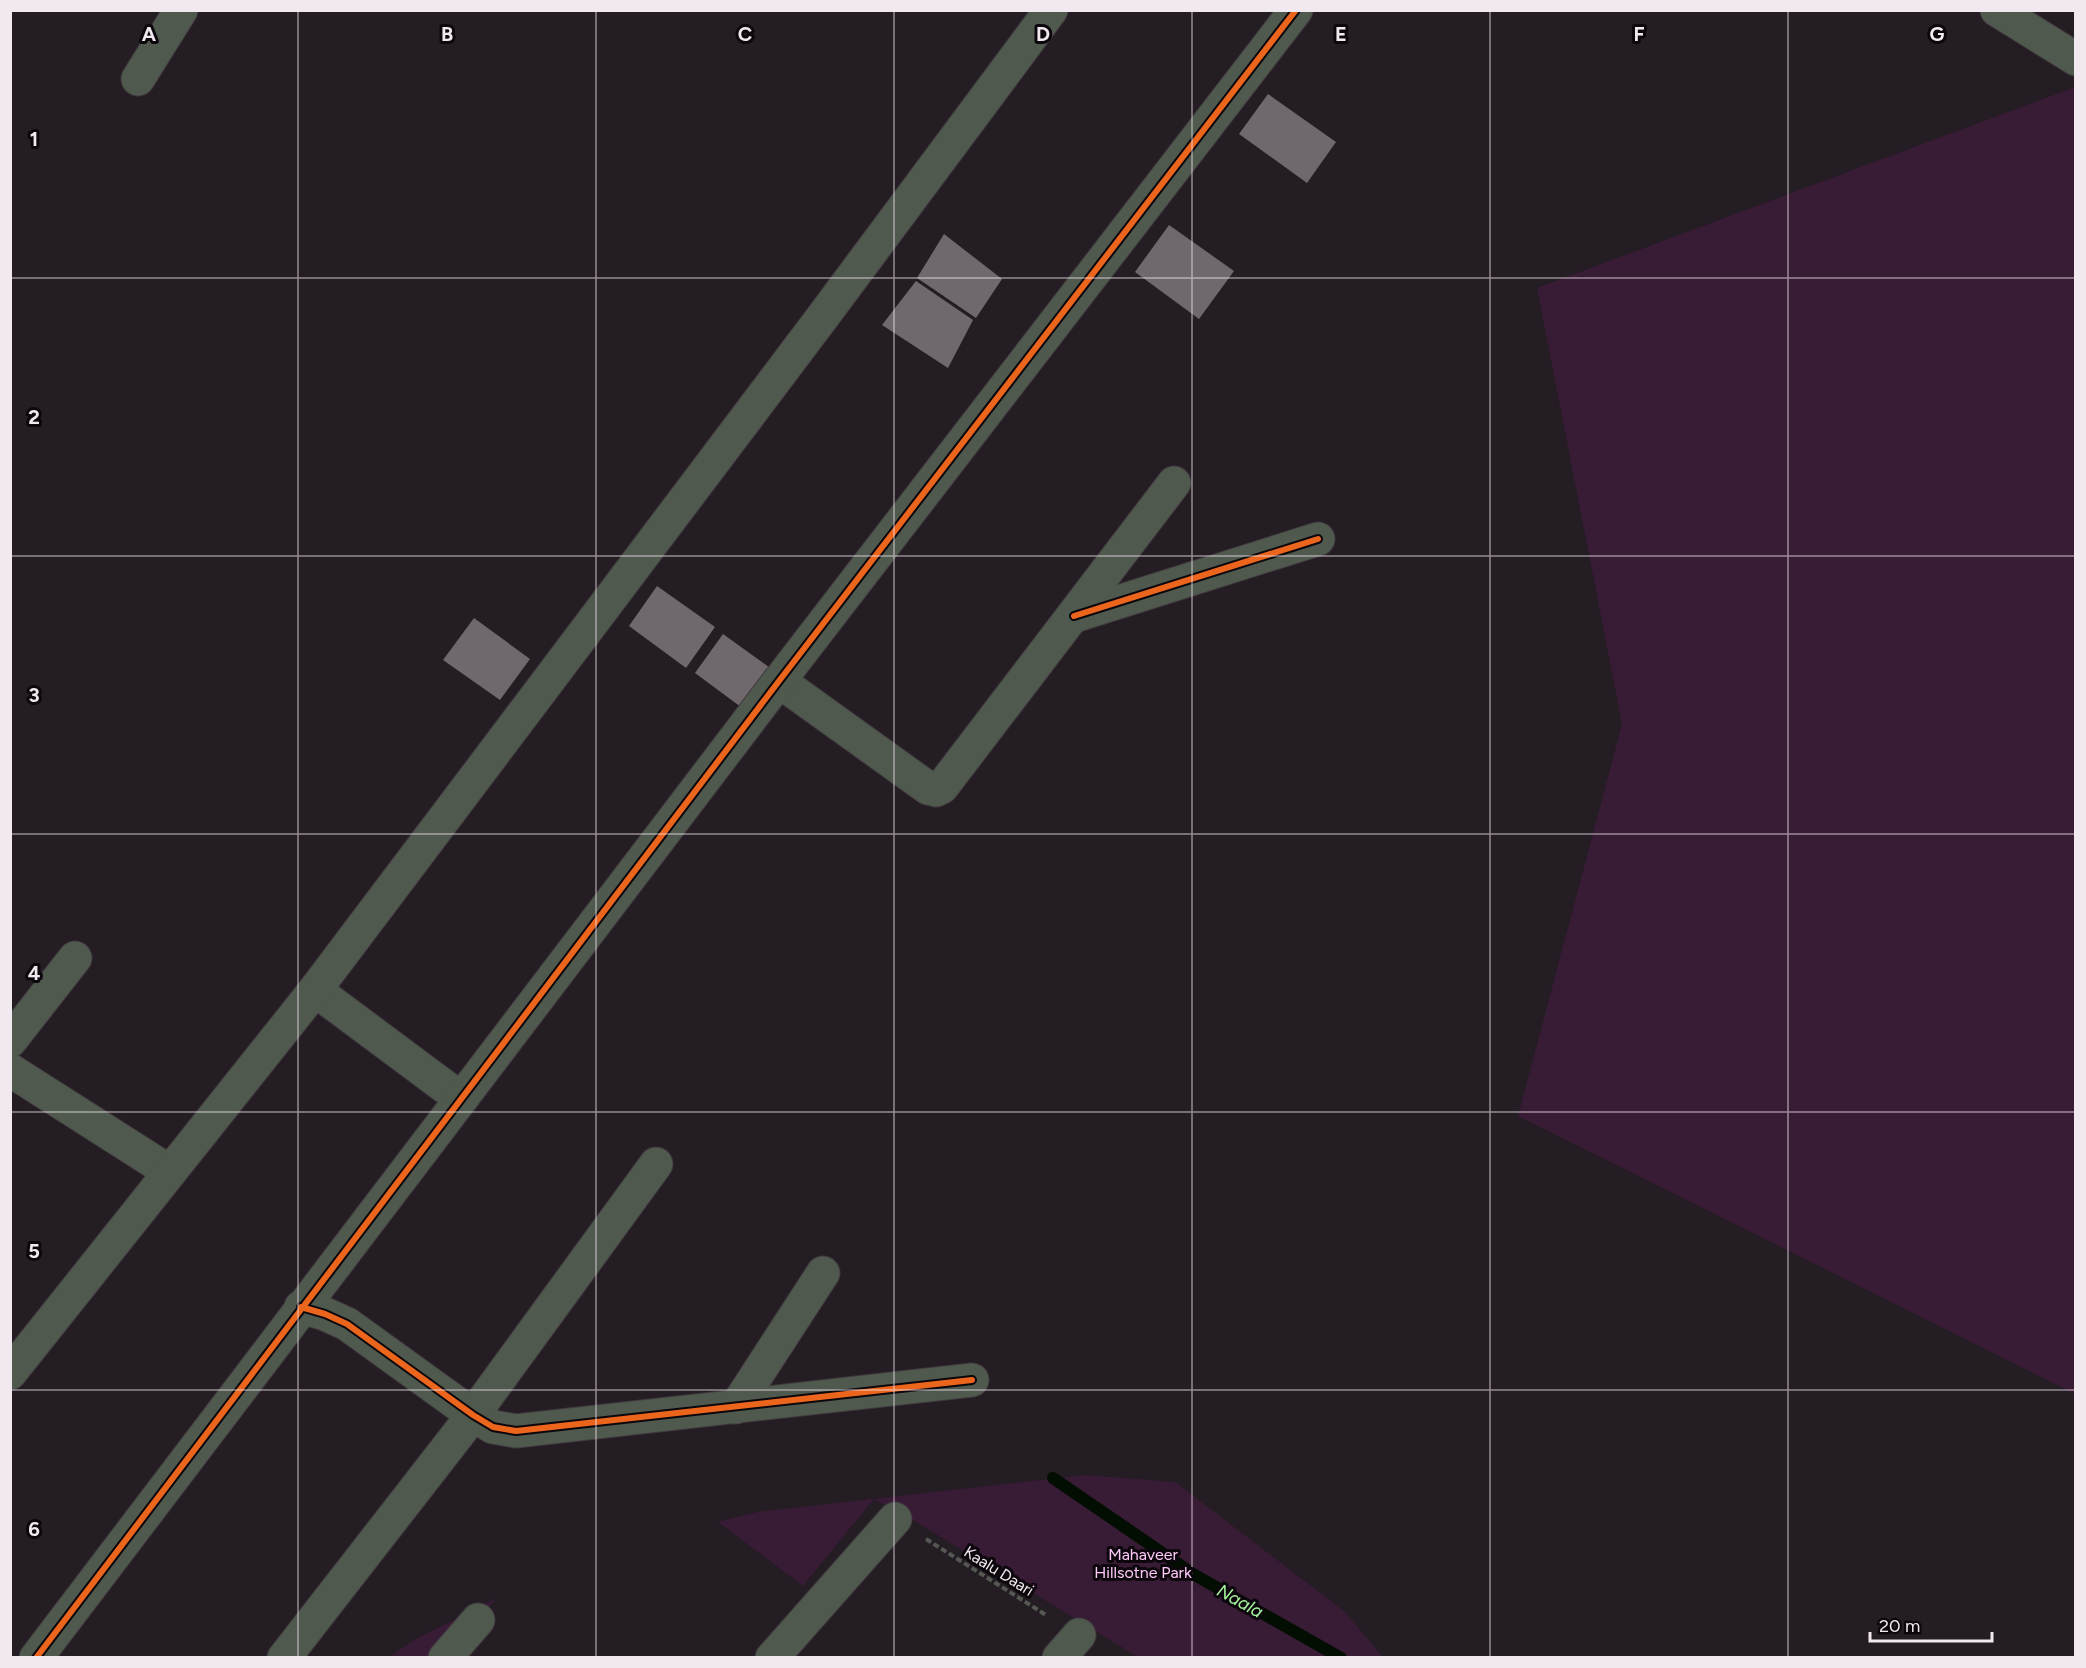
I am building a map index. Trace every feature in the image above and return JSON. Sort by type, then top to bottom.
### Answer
[{"type":"street","points":[[138,79],[181,10]]},
{"type":"street","points":[[10,1372],[315,990],[1051,10]]},
{"type":"street","points":[[36,1658],[460,1098],[1296,10]]},
{"type":"street","points":[[1997,10],[2076,59]]},
{"type":"street","points":[[779,681],[928,788],[936,790],[942,787],[1174,483]]},
{"type":"street","points":[[1074,616],[1318,540]]},
{"type":"street","points":[[10,1041],[75,958]]},
{"type":"street","points":[[315,990],[460,1098]]},
{"type":"street","points":[[10,1070],[170,1172]]},
{"type":"street","points":[[284,1658],[473,1415],[656,1164]]},
{"type":"street","points":[[736,1407],[823,1273]]},
{"type":"street","points":[[301,1307],[347,1324],[473,1415],[493,1427],[516,1431],[972,1380]]},
{"type":"street","points":[[772,1658],[895,1519]]},
{"type":"street","points":[[445,1658],[478,1620]]},
{"type":"green space","points":[[2076,87],[2075,1394],[1518,1116],[1622,724],[1537,288]]},
{"type":"green space","name":"Mahaveer Hillsotne Park","points":[[1085,1475],[1175,1482],[1344,1611],[1383,1657],[1138,1657],[900,1512],[874,1499],[803,1586],[718,1522],[757,1512]]},
{"type":"green space","points":[[497,1598],[445,1657],[388,1658],[414,1640]]},
{"type":"building","points":[[1268,94],[1336,142],[1307,183],[1239,134]]},
{"type":"building","points":[[1169,225],[1234,271],[1199,319],[1135,272]]},
{"type":"building","points":[[944,234],[1002,279],[976,318],[917,278]]},
{"type":"building","points":[[916,281],[973,320],[948,368],[882,325]]},
{"type":"building","points":[[657,586],[715,627],[686,668],[629,626]]},
{"type":"building","points":[[474,618],[530,659],[500,700],[443,660]]},
{"type":"building","points":[[723,634],[773,670],[745,710],[695,673]]},
{"type":"waterway","name":"Naala","points":[[1053,1478],[1193,1574],[1341,1658]]},
{"type":"cycle path","points":[[36,1658],[779,681],[1296,10]]},
{"type":"cycle path","points":[[1074,616],[1318,539]]},
{"type":"cycle path","points":[[301,1307],[347,1324],[473,1415],[493,1427],[516,1431],[972,1380]]}]
